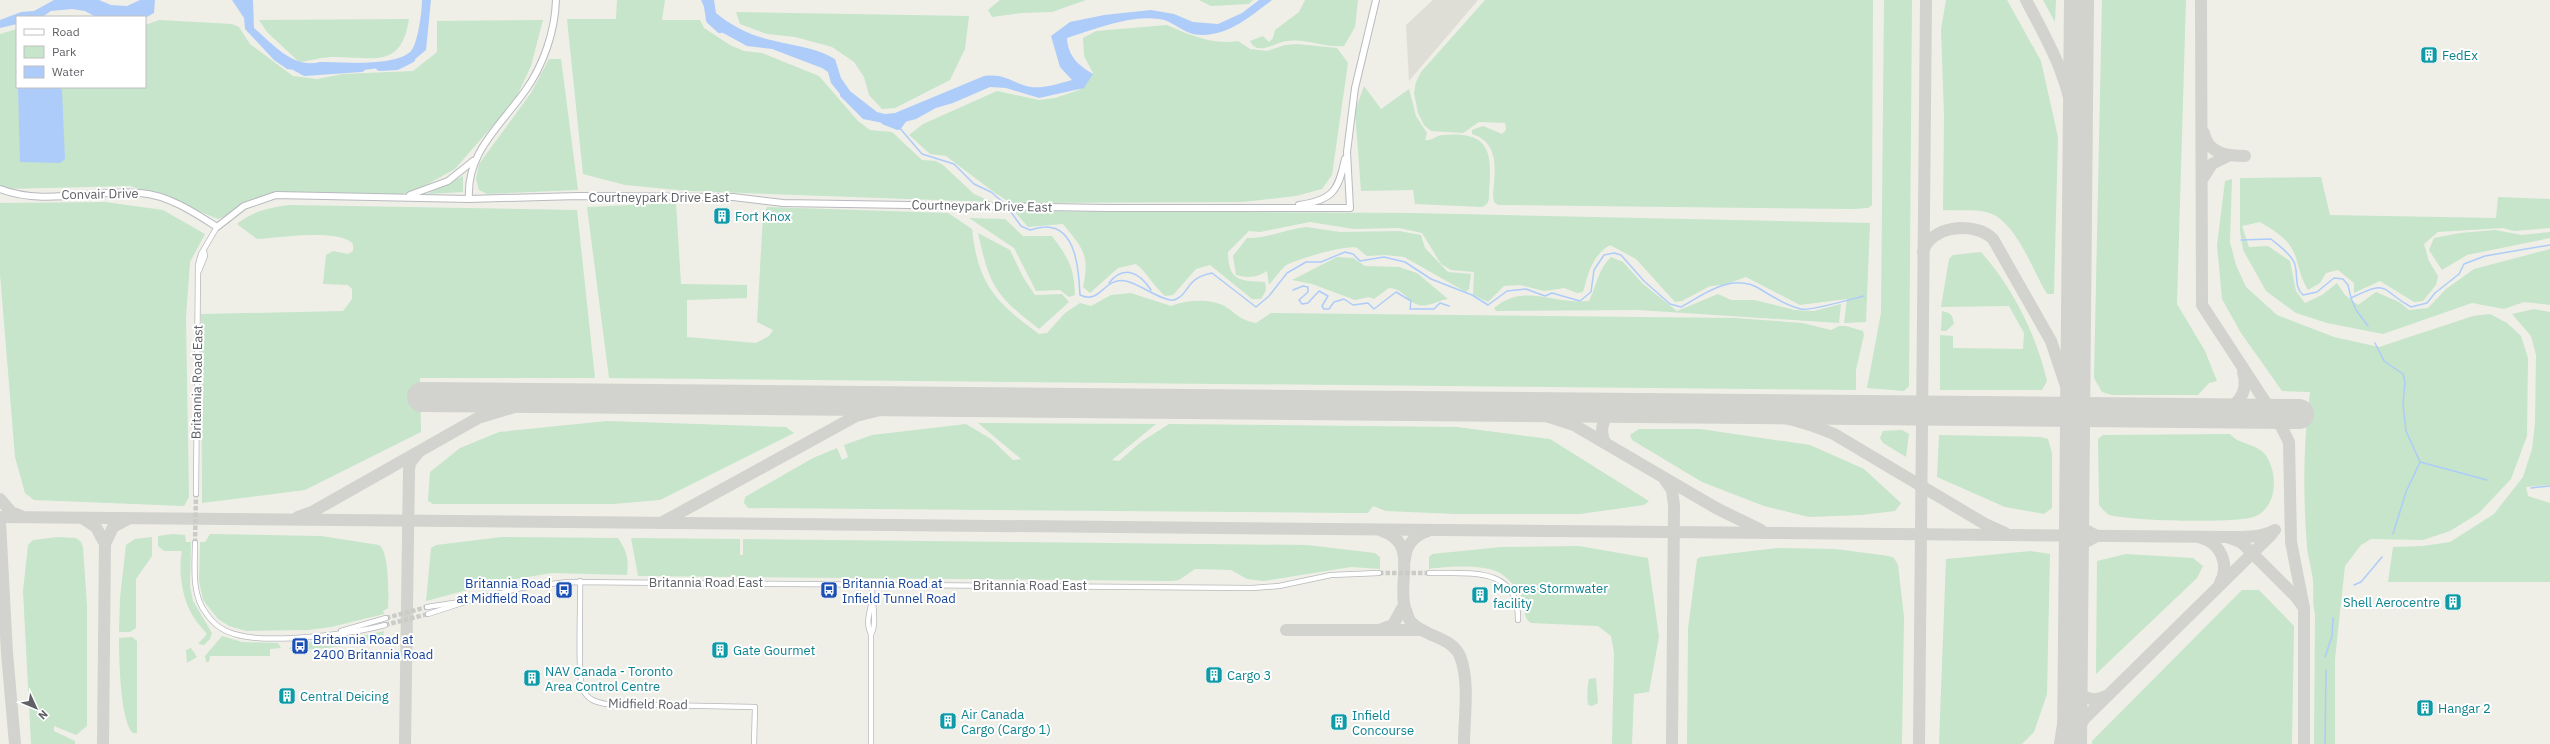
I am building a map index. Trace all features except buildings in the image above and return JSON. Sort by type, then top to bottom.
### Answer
[{"type":"street","points":[[404,197],[448,181],[475,158],[536,73],[545,53],[556,0]]},
{"type":"street","name":"Courtneypark Drive East","points":[[404,197],[469,199],[578,196],[733,197],[783,203],[979,206],[1350,208],[1347,152],[1356,81],[1376,0]]},
{"type":"street","points":[[1284,207],[1312,203],[1328,197],[1340,182],[1347,152]]},
{"type":"street","points":[[469,199],[468,180],[475,158]]},
{"type":"street","name":"Convair Drive","points":[[0,189],[37,196],[141,193],[158,197],[185,208],[217,227]]},
{"type":"street","name":"Britannia Road East","points":[[196,494],[199,271],[204,261],[204,251],[217,227],[244,206],[276,195],[404,197]]},
{"type":"street","points":[[195,542],[195,579],[198,596],[204,612],[226,630],[254,637],[315,636],[364,631],[385,625]]},
{"type":"street","name":"Britannia Road East","points":[[428,614],[466,602],[540,584],[580,582],[1252,588],[1279,586],[1337,574],[1380,573]]},
{"type":"street","points":[[1429,573],[1484,574],[1494,577],[1510,590],[1516,600],[1518,620]]},
{"type":"street","name":"Midfield Road","points":[[580,582],[581,679],[583,691],[592,700],[606,704],[755,707],[754,744]]},
{"type":"street","points":[[871,744],[871,634],[869,630],[868,616],[871,605],[872,584]]},
{"type":"street","name":"Britannia Road East","points":[[427,607],[466,602]]},
{"type":"street","points":[[334,633],[386,618]]},
{"type":"shaded area","points":[[1433,0],[1478,0],[1409,81],[1406,25]]},
{"type":"green space","points":[[617,0],[665,0],[662,20],[700,20],[704,28],[730,45],[744,51],[762,53],[819,76],[858,121],[870,130],[892,132],[922,160],[936,161],[943,165],[974,194],[992,202],[689,191],[625,185],[583,174],[567,19],[616,19]]},
{"type":"green space","points":[[1000,0],[1086,0],[1052,12],[1021,13],[992,17],[988,10]]},
{"type":"green space","points":[[1199,0],[1253,0],[1249,4],[1211,6]]},
{"type":"green space","points":[[1305,0],[1358,0],[1355,27],[1344,46],[1330,46],[1294,40],[1262,48],[1253,46],[1250,41],[1263,36],[1269,42],[1273,38],[1275,30],[1299,12]]},
{"type":"green space","points":[[1485,0],[1873,0],[1872,205],[1868,208],[1853,209],[1498,205],[1494,202],[1493,195],[1495,167],[1494,158],[1487,144],[1481,138],[1472,134],[1472,130],[1483,126],[1502,134],[1506,130],[1505,123],[1479,122],[1463,133],[1431,131],[1424,125],[1418,113],[1414,93],[1416,82],[1421,72]]},
{"type":"green space","points":[[1884,0],[1912,0],[1909,386],[1904,391],[1867,388],[1881,313]]},
{"type":"green space","points":[[1946,0],[2007,0],[2041,61],[2058,137],[2054,294],[2047,294],[2015,235],[2006,224],[1997,217],[1981,211],[1943,210],[1944,116],[1941,29]]},
{"type":"green space","points":[[2043,0],[2056,0],[2055,22]]},
{"type":"green space","points":[[2102,0],[2186,0],[2177,304],[2205,351],[2217,381],[2209,383],[2198,395],[2112,395],[2102,392],[2094,378]]},
{"type":"green space","points":[[736,12],[969,16],[965,49],[950,80],[895,108],[882,109],[869,95],[864,77],[854,62],[832,47],[795,37],[767,34],[740,24]]},
{"type":"green space","points":[[409,19],[405,36],[399,47],[392,54],[372,58],[328,57],[299,62],[267,32],[259,20]]},
{"type":"green space","points":[[159,20],[232,24],[239,27],[250,44],[293,76],[317,79],[343,74],[413,71],[437,52],[437,21],[543,20],[531,66],[515,100],[455,169],[415,191],[388,197],[279,194],[218,219],[159,195],[130,186],[6,189],[0,185],[0,34],[16,29],[16,88],[146,88],[146,25]]},
{"type":"green space","points":[[1167,25],[1201,38],[1219,42],[1238,41],[1250,49],[1267,51],[1285,45],[1297,44],[1337,48],[1348,63],[1332,175],[1322,189],[1296,196],[1242,202],[1011,203],[995,193],[946,156],[930,154],[909,135],[923,124],[997,91],[1039,100],[1055,98],[1079,90],[1093,73],[1084,56],[1083,38],[1096,31]]},
{"type":"green space","points":[[549,59],[561,59],[578,190],[487,194],[479,190],[476,179],[479,164],[531,93]]},
{"type":"green space","points":[[1364,86],[1381,109],[1409,89],[1416,116],[1427,133],[1425,140],[1430,140],[1442,135],[1460,135],[1472,137],[1481,142],[1489,159],[1490,184],[1489,199],[1487,204],[1482,207],[1415,204],[1413,190],[1361,191],[1355,111]]},
{"type":"green space","points":[[463,176],[463,192],[427,194]]},
{"type":"green space","points":[[2321,177],[2330,215],[2496,218],[2498,197],[2550,199],[2550,228],[2514,231],[2503,228],[2438,232],[2424,244],[2429,261],[2438,276],[2436,285],[2423,301],[2414,302],[2380,281],[2354,293],[2354,283],[2338,270],[2326,273],[2320,283],[2308,290],[2301,276],[2295,254],[2283,238],[2260,222],[2242,226],[2249,247],[2268,246],[2290,261],[2296,291],[2305,303],[2322,295],[2337,283],[2345,295],[2358,305],[2376,292],[2399,302],[2409,310],[2428,308],[2446,289],[2474,269],[2550,249],[2550,305],[2524,302],[2504,309],[2472,303],[2383,334],[2327,323],[2296,313],[2266,291],[2243,250],[2240,231],[2240,178]]},
{"type":"green space","points":[[2232,179],[2230,242],[2236,265],[2246,287],[2277,315],[2334,337],[2379,347],[2473,316],[2490,314],[2507,323],[2521,336],[2528,358],[2527,436],[2511,479],[2479,513],[2450,531],[2423,540],[2371,539],[2361,545],[2345,566],[2335,659],[2335,744],[2314,744],[2315,614],[2313,585],[2307,547],[2304,489],[2306,431],[2310,392],[2282,391],[2241,333],[2222,299],[2217,245],[2225,181]]},
{"type":"green space","points":[[105,202],[163,210],[205,234],[190,262],[186,318],[189,497],[184,506],[34,500],[25,493],[15,457],[0,274],[0,203]]},
{"type":"green space","points":[[676,203],[681,284],[747,285],[747,298],[687,300],[687,337],[756,343],[769,336],[773,330],[757,322],[763,215],[767,207],[948,213],[972,229],[979,264],[984,278],[991,290],[1011,312],[1039,334],[1047,333],[1065,313],[1080,303],[1091,306],[1111,295],[1131,293],[1171,306],[1191,301],[1213,302],[1226,307],[1243,319],[1256,323],[1271,313],[1735,318],[1802,323],[1831,330],[1839,326],[1846,326],[1863,331],[1864,335],[1856,370],[1856,390],[609,378],[587,207]]},
{"type":"green space","points":[[290,205],[577,210],[595,378],[420,378],[421,432],[305,490],[202,503],[201,314],[343,311],[352,299],[352,289],[348,285],[323,284],[326,255],[333,251],[348,254],[353,251],[353,244],[346,239],[335,236],[308,235],[257,239],[237,224],[262,210]]},
{"type":"green space","points":[[1015,212],[1412,213],[1870,223],[1866,322],[1844,323],[1847,299],[1800,305],[1746,277],[1724,285],[1710,286],[1682,301],[1675,302],[1636,259],[1610,245],[1595,260],[1589,272],[1583,292],[1577,293],[1564,288],[1544,291],[1520,285],[1504,286],[1488,302],[1473,295],[1474,272],[1451,270],[1441,264],[1422,233],[1399,228],[1354,229],[1310,222],[1260,232],[1249,231],[1228,252],[1230,269],[1237,278],[1249,281],[1265,282],[1266,290],[1261,299],[1252,299],[1210,265],[1196,269],[1173,295],[1165,296],[1144,271],[1136,264],[1118,268],[1090,293],[1083,287],[1086,267],[1083,252],[1076,240],[1063,224],[1028,227]]},
{"type":"green space","points":[[969,218],[1005,219],[1023,236],[1052,236],[1070,264],[1075,295],[1069,297],[1060,290],[1036,291],[1014,248]]},
{"type":"green space","points":[[1306,227],[1340,232],[1399,231],[1421,235],[1425,248],[1448,272],[1471,274],[1469,289],[1466,292],[1404,257],[1385,255],[1367,256],[1357,248],[1352,247],[1321,253],[1290,263],[1285,266],[1269,285],[1267,271],[1252,277],[1236,275],[1233,256],[1247,238],[1262,237]]},
{"type":"green space","points":[[2495,230],[2522,235],[2550,232],[2550,238],[2467,255],[2442,270],[2429,250],[2434,238],[2460,233]]},
{"type":"green space","points":[[978,233],[1010,250],[1023,277],[1035,295],[1062,294],[1069,302],[1039,329],[1013,307],[996,288],[986,266]]},
{"type":"green space","points":[[1981,252],[1993,266],[2013,296],[2030,329],[2037,346],[2047,381],[2042,390],[1940,390],[1940,335],[1953,336],[1953,348],[2023,349],[2024,333],[2009,306],[1941,307],[1949,259],[1953,255]]},
{"type":"green space","points":[[1337,257],[1353,258],[1365,266],[1399,267],[1417,273],[1448,299],[1428,305],[1420,305],[1412,302],[1398,290],[1389,288],[1374,299],[1369,297],[1355,300],[1312,284],[1292,280]]},
{"type":"green space","points":[[1611,257],[1623,262],[1643,284],[1677,311],[1718,294],[1731,300],[1754,300],[1795,310],[1814,311],[1841,304],[1839,323],[1638,310],[1496,311],[1494,308],[1506,300],[1517,296],[1528,295],[1564,300],[1589,301],[1600,272]]},
{"type":"green space","points":[[2534,309],[2550,312],[2550,485],[2526,487],[2528,496],[2550,503],[2550,582],[2388,582],[2393,547],[2423,546],[2450,542],[2494,514],[2523,477],[2532,449],[2535,423],[2536,355],[2531,336],[2512,314]]},
{"type":"green space","points":[[1942,311],[1949,313],[1952,316],[1954,324],[1946,331],[1941,331]]},
{"type":"green space","points":[[607,421],[786,427],[794,433],[660,500],[613,504],[433,504],[428,501],[430,472],[460,448],[499,432]]},
{"type":"green space","points":[[978,423],[1156,424],[1112,460],[1119,461],[1141,442],[1169,424],[1457,427],[1550,439],[1649,501],[1644,505],[1580,514],[1456,514],[1386,511],[1373,506],[1368,513],[1351,513],[748,508],[744,503],[745,497],[813,458],[837,448],[842,460],[848,457],[844,445],[872,435],[966,424],[991,439],[1013,460],[1021,459]]},
{"type":"green space","points":[[1639,429],[1700,429],[1810,445],[1864,469],[1901,503],[1895,511],[1861,515],[1809,517],[1764,506],[1702,482],[1632,440],[1630,435]]},
{"type":"green space","points":[[1902,430],[1909,434],[1906,457],[1883,443],[1880,438],[1883,431]]},
{"type":"green space","points":[[2230,434],[2239,441],[2264,452],[2271,465],[2274,481],[2272,498],[2263,511],[2256,516],[2208,521],[2139,519],[2110,515],[2099,505],[2098,439],[2103,435]]},
{"type":"green space","points":[[1939,435],[2041,437],[2048,439],[2052,453],[2052,508],[2044,514],[2005,507],[1937,477]]},
{"type":"green space","points":[[173,534],[185,535],[186,542],[191,542],[190,587],[193,601],[212,633],[210,639],[204,645],[198,644],[207,634],[190,611],[183,590],[180,566],[182,551],[164,551],[158,546],[158,536]]},
{"type":"green space","points":[[210,534],[321,536],[379,545],[385,555],[387,564],[388,608],[383,611],[384,614],[331,627],[308,630],[246,631],[229,626],[218,619],[203,600],[199,581],[200,542],[205,542]]},
{"type":"green space","points":[[58,537],[76,538],[81,542],[83,547],[87,606],[87,726],[76,735],[54,726],[54,731],[75,741],[75,744],[31,744],[23,591],[28,545],[33,540]]},
{"type":"green space","points":[[152,537],[152,556],[136,579],[136,628],[130,632],[119,632],[120,598],[126,545],[135,539]]},
{"type":"green space","points":[[502,537],[618,538],[627,556],[627,575],[552,573],[497,582],[426,601],[431,548],[436,545]]},
{"type":"green space","points":[[631,538],[740,539],[740,555],[743,555],[743,539],[1307,545],[1375,553],[1380,557],[1380,569],[1351,567],[1264,581],[1247,579],[1231,570],[1195,569],[1179,580],[1173,581],[638,576]]},
{"type":"green space","points":[[1579,546],[1648,558],[1659,637],[1649,692],[1634,694],[1632,744],[1612,744],[1614,653],[1611,636],[1598,626],[1531,623],[1526,618],[1523,601],[1518,591],[1506,578],[1494,570],[1465,566],[1429,569],[1429,557],[1432,554],[1501,547]]},
{"type":"green space","points":[[1777,548],[1835,549],[1889,556],[1894,558],[1898,565],[1904,617],[1902,744],[1687,744],[1688,629],[1697,559],[1701,557]]},
{"type":"green space","points":[[2031,551],[2050,554],[2047,694],[2034,732],[2022,744],[1939,744],[1946,559]]},
{"type":"green space","points":[[2126,554],[2193,558],[2203,566],[2197,578],[2096,674],[2097,561]]},
{"type":"green space","points":[[2242,590],[2259,590],[2294,626],[2292,744],[2092,744],[2092,741]]},
{"type":"green space","points":[[384,631],[383,637],[348,645],[313,649],[289,649],[294,643],[338,641]]},
{"type":"green space","points":[[222,636],[242,642],[278,643],[281,648],[270,649],[270,656],[210,656],[209,662],[206,662],[205,656]]},
{"type":"green space","points":[[132,637],[137,641],[137,733],[133,733],[125,716],[120,673],[119,638]]},
{"type":"green space","points":[[191,648],[197,657],[187,663],[186,650]]},
{"type":"green space","points":[[1596,678],[1598,703],[1592,706],[1588,705],[1587,696],[1589,679]]},
{"type":"water","points":[[54,0],[99,0],[111,5],[127,6],[140,0],[155,0],[154,13],[146,17],[146,16],[94,16],[85,11],[72,9],[51,11],[44,16],[16,16],[16,24],[0,28],[0,20],[21,12],[34,11]]},
{"type":"water","points":[[232,0],[253,0],[254,28],[276,48],[292,59],[310,63],[355,63],[381,62],[404,56],[411,51],[418,34],[422,0],[431,0],[426,50],[414,60],[387,67],[364,70],[334,68],[311,72],[287,69],[274,60],[245,29],[244,18]]},
{"type":"water","points":[[701,0],[714,0],[716,13],[735,26],[749,33],[812,49],[835,59],[841,78],[850,91],[877,112],[885,114],[895,113],[984,76],[1000,76],[1029,87],[1048,86],[1072,80],[1060,67],[1051,36],[1070,22],[1104,15],[1151,10],[1174,14],[1193,22],[1218,24],[1242,13],[1259,0],[1272,0],[1236,26],[1215,34],[1193,34],[1184,31],[1172,23],[1159,19],[1147,18],[1112,24],[1067,38],[1069,50],[1072,55],[1078,63],[1093,74],[1084,88],[1039,98],[1006,88],[990,87],[953,103],[936,108],[916,119],[893,125],[863,119],[840,96],[831,83],[828,72],[822,68],[772,49],[747,46],[714,28]]},
{"type":"water","points":[[18,88],[61,88],[62,90],[65,159],[60,163],[20,162]]},
{"type":"waterway","points":[[707,0],[710,20],[720,29]]},
{"type":"waterway","points":[[380,67],[397,66],[411,59]]},
{"type":"waterway","points":[[294,66],[305,72],[361,68]]},
{"type":"waterway","points":[[885,121],[898,126],[906,115]]},
{"type":"waterway","points":[[898,126],[922,154],[954,164],[974,184],[991,192],[1005,204]]},
{"type":"waterway","points":[[1008,208],[1021,226],[1030,230],[1043,227],[1056,229],[1064,234],[1070,242],[1074,252],[1079,275],[1080,295],[1087,297],[1098,294],[1112,283],[1126,281],[1164,299],[1174,300],[1183,294],[1196,279],[1212,273],[1256,307],[1269,296],[1287,273],[1306,262],[1321,262],[1345,252],[1353,254],[1360,261],[1384,257],[1405,262],[1431,279],[1472,295],[1488,305],[1507,291],[1526,289],[1545,296],[1552,293],[1580,301],[1591,292],[1594,270],[1604,255],[1614,253],[1621,255],[1644,281],[1670,304],[1681,307],[1709,291],[1729,284],[1740,283],[1750,284],[1774,298],[1801,309],[1822,307],[1864,296]]},
{"type":"waterway","points":[[2241,240],[2271,239],[2283,249],[2294,262],[2298,288],[2303,295],[2317,292],[2334,278],[2343,279],[2348,285],[2351,298],[2363,292],[2379,288],[2388,291],[2411,307],[2427,303],[2435,293],[2459,274],[2464,264],[2485,256],[2550,245]]},
{"type":"waterway","points":[[1109,283],[1115,277],[1126,272],[1137,275],[1151,290]]},
{"type":"waterway","points":[[1293,290],[1303,286],[1308,287],[1308,292],[1299,300],[1302,304],[1308,303],[1319,291],[1328,296],[1322,306],[1324,309],[1329,309],[1334,302],[1344,299],[1353,305],[1368,303],[1374,309],[1396,292],[1411,301],[1410,309],[1434,309],[1440,303],[1449,306]]},
{"type":"waterway","points":[[2351,298],[2356,310],[2368,326]]},
{"type":"waterway","points":[[2375,343],[2384,361],[2403,374],[2405,382],[2403,404],[2406,431],[2420,462],[2406,492],[2393,534]]},
{"type":"waterway","points":[[2420,462],[2487,480]]},
{"type":"waterway","points":[[2531,488],[2550,486]]},
{"type":"waterway","points":[[2354,585],[2361,582],[2382,557]]},
{"type":"waterway","points":[[2325,657],[2332,636],[2333,618]]},
{"type":"waterway","points":[[2325,744],[2326,670]]},
{"type":"taxiway","points":[[1919,744],[1926,0]]},
{"type":"taxiway","points":[[2026,0],[2053,52],[2065,83],[2074,119],[2077,140]]},
{"type":"taxiway","points":[[2201,0],[2202,305],[2281,426],[2289,442],[2291,542],[2304,608]]},
{"type":"taxiway","points":[[2204,133],[2206,140],[2214,150],[2226,154],[2245,156]]},
{"type":"taxiway","points":[[2203,178],[2212,164],[2228,156]]},
{"type":"taxiway","points":[[1923,252],[1927,243],[1934,236],[1943,231],[1965,228],[1985,233],[1993,239],[2051,341],[2075,413]]},
{"type":"taxiway","points":[[2214,414],[2228,408],[2239,399],[2244,387],[2245,380],[2243,372]]},
{"type":"taxiway","points":[[298,517],[312,512],[478,418],[521,405],[560,399]]},
{"type":"taxiway","points":[[661,523],[856,416],[896,406],[929,402]]},
{"type":"taxiway","points":[[1482,407],[1546,416],[1574,425],[1716,508],[1761,530]]},
{"type":"taxiway","points":[[1605,443],[1602,431],[1604,421],[1611,413],[1616,410],[1623,409]]},
{"type":"taxiway","points":[[1735,410],[1785,418],[1834,434],[1985,524],[2005,533]]},
{"type":"taxiway","points":[[2260,414],[2277,423]]},
{"type":"taxiway","points":[[405,744],[409,470],[410,463],[417,454]]},
{"type":"taxiway","points":[[1665,480],[1672,490],[1674,505],[1672,744]]},
{"type":"taxiway","points":[[0,499],[11,512],[21,516]]},
{"type":"taxiway","points":[[2074,510],[2082,528],[2095,535]]},
{"type":"taxiway","points":[[0,517],[2227,537],[2258,536],[2275,530]]},
{"type":"taxiway","points":[[82,518],[96,527],[105,544],[103,744]]},
{"type":"taxiway","points":[[105,544],[113,527],[128,519]]},
{"type":"taxiway","points":[[0,522],[7,653],[15,744]]},
{"type":"taxiway","points":[[1382,531],[1393,536],[1400,544],[1403,553],[1403,598],[1410,621],[1416,627],[1450,644],[1456,649],[1460,656],[1466,688],[1464,744]]},
{"type":"taxiway","points":[[1405,559],[1407,549],[1412,541],[1419,535],[1428,531]]},
{"type":"taxiway","points":[[2067,744],[2085,718],[2272,534]]},
{"type":"taxiway","points":[[2073,561],[2082,544],[2095,537]]},
{"type":"taxiway","points":[[2201,538],[2214,545],[2222,556],[2224,569],[2220,583]]},
{"type":"taxiway","points":[[2230,538],[2241,542],[2296,597],[2304,608],[2304,744]]},
{"type":"taxiway","points":[[1382,629],[1393,625],[1404,605]]},
{"type":"taxiway","points":[[1286,630],[1422,630]]},
{"type":"taxiway","points":[[2060,744],[2073,660]]},
{"type":"taxiway","points":[[2072,681],[2078,691],[2090,699],[2106,696]]},
{"type":"runway","points":[[2072,744],[2079,0]]},
{"type":"runway","points":[[422,397],[2299,414]]},
{"type":"tunnel","points":[[195,543],[196,494]]},
{"type":"tunnel","points":[[1379,573],[1429,573]]},
{"type":"tunnel","points":[[386,618],[427,607]]},
{"type":"tunnel","points":[[385,625],[428,614]]},
{"type":"place","name":"FedEx","points":[[2429,55]]},
{"type":"place","name":"Fort Knox","points":[[722,216]]},
{"type":"place","name":"Britannia Road at Midfield Road","points":[[564,590]]},
{"type":"place","name":"Britannia Road at Infield Tunnel Road","points":[[829,590]]},
{"type":"place","name":"Moores Stormwater facility","points":[[1480,595]]},
{"type":"place","name":"Shell Aerocentre","points":[[2453,602]]},
{"type":"place","name":"Britannia Road at 2400 Britannia Road","points":[[300,646]]},
{"type":"place","name":"Gate Gourmet","points":[[720,650]]},
{"type":"place","name":"Cargo 3","points":[[1214,675]]},
{"type":"place","name":"NAV Canada - Toronto Area Control Centre","points":[[532,678]]},
{"type":"place","name":"Central Deicing","points":[[287,696]]},
{"type":"place","name":"Hangar 2","points":[[2425,708]]},
{"type":"place","name":"Air Canada Cargo (Cargo 1)","points":[[948,721]]},
{"type":"place","name":"Infield Concourse","points":[[1339,722]]}]
